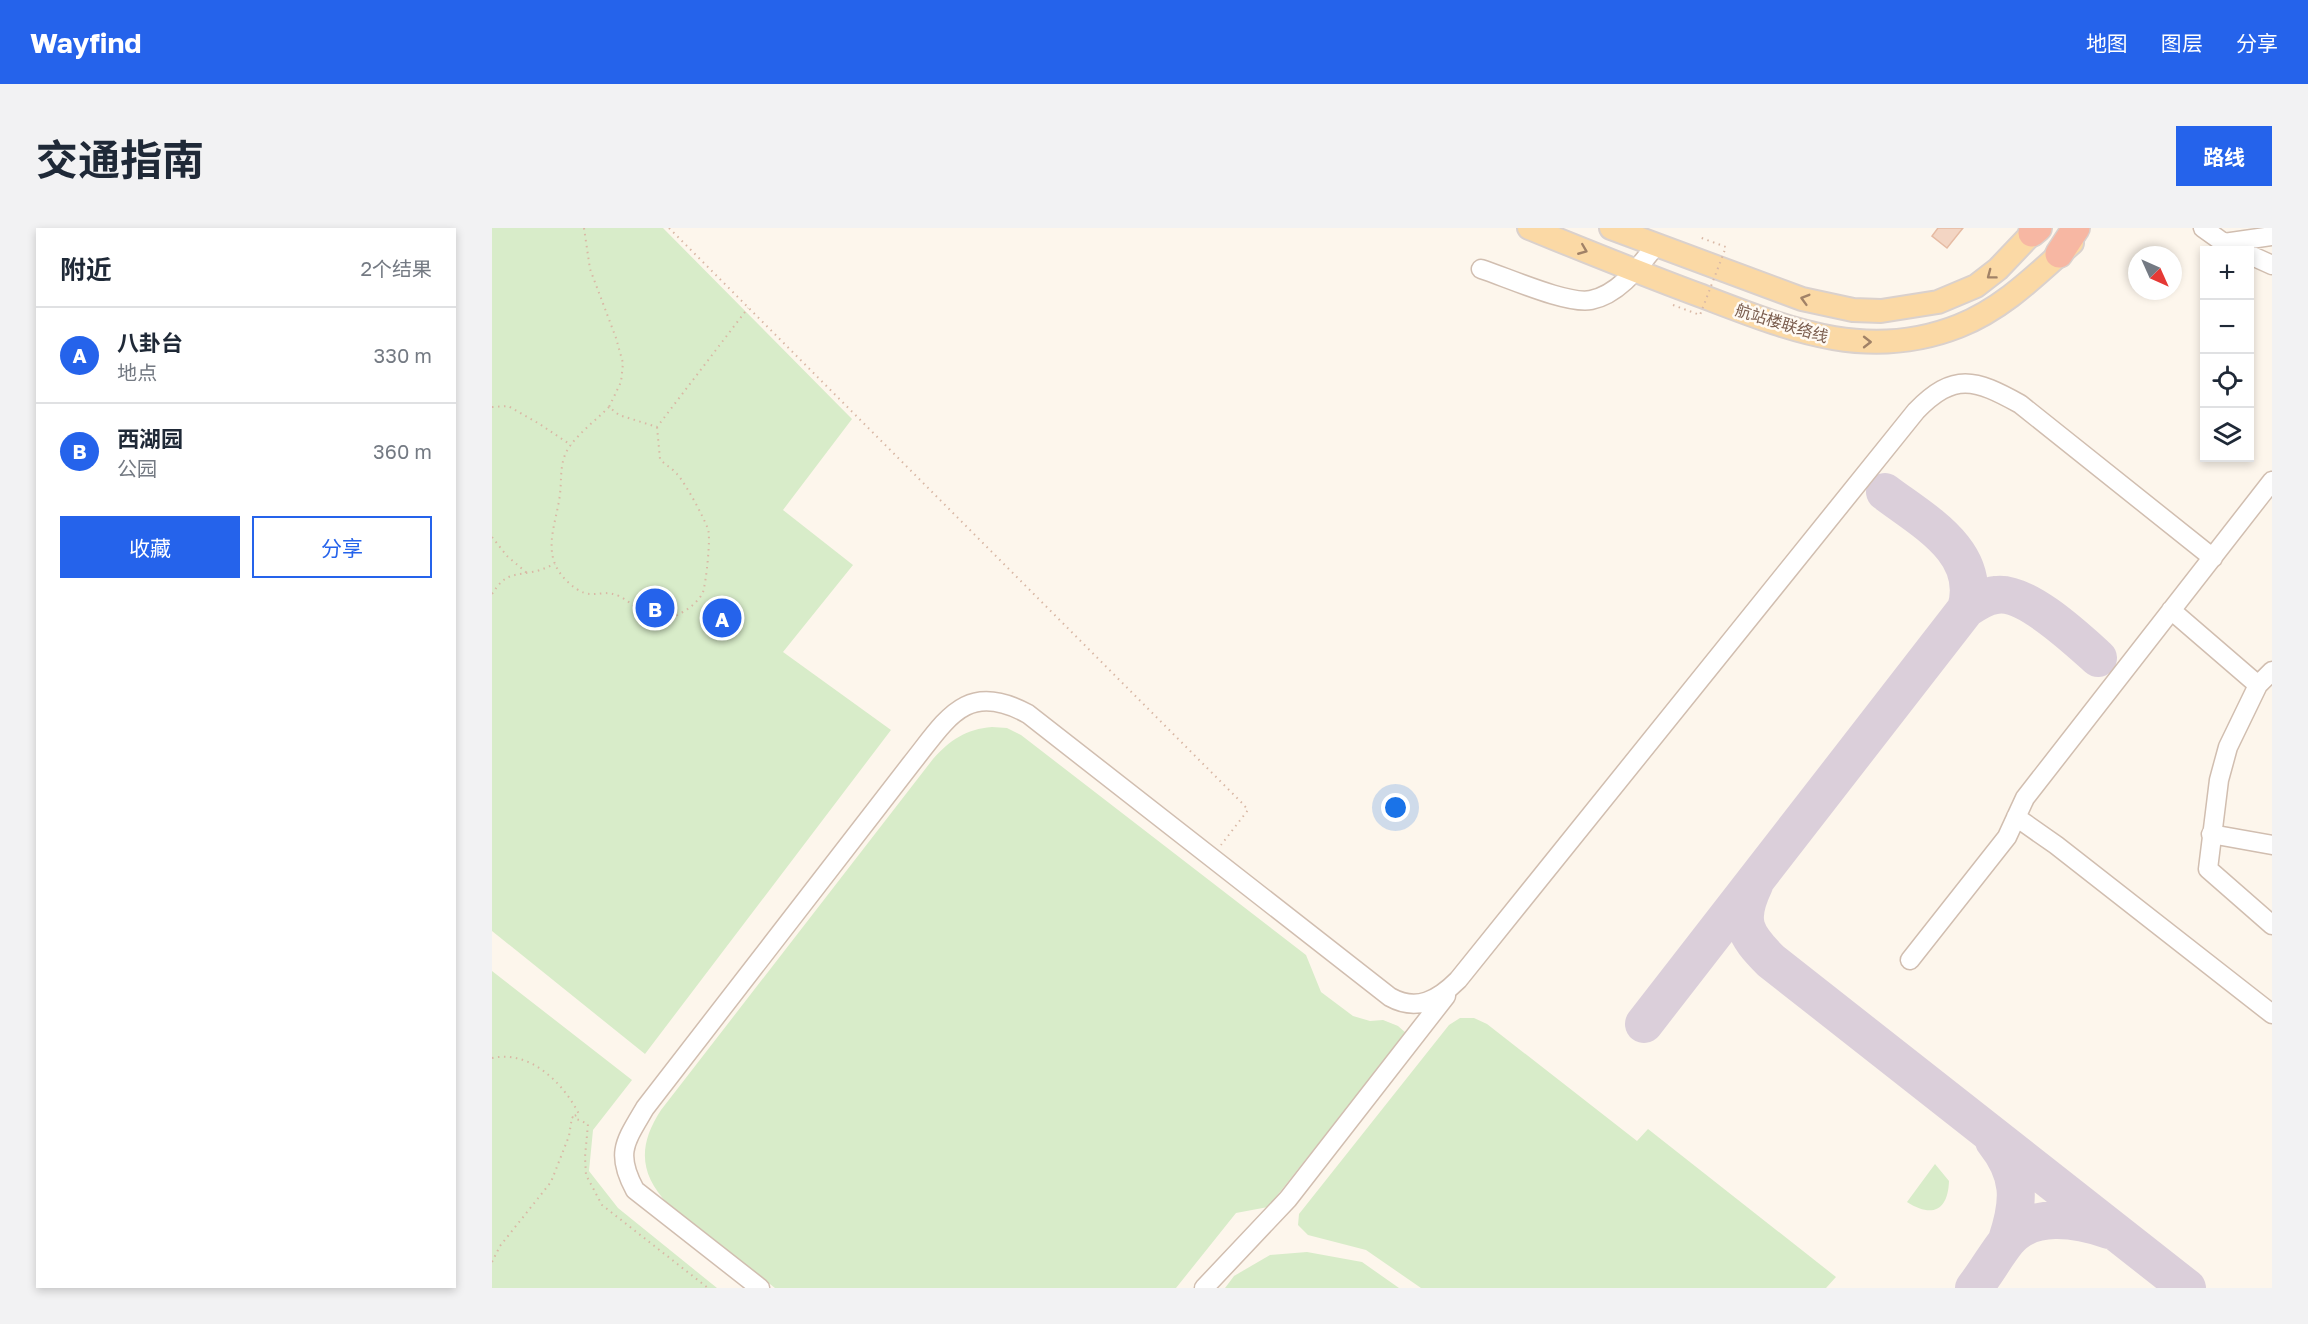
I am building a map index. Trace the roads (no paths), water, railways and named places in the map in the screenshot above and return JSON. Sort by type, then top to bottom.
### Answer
[{"type":"highway","points":[[2059,254],[2076,228]]},
{"type":"main road","name":"航站楼联络线","points":[[1529,228],[1635,272],[1792,330],[1848,342],[1881,342],[1925,337],[1976,318],[2019,291],[2089,228]]},
{"type":"main road","name":"航站楼联络线","points":[[1611,228],[1802,299],[1853,310],[1881,311],[1928,305],[1968,290],[1998,269],[2036,230]]},
{"type":"lane","points":[[2203,228],[2230,246]]},
{"type":"lane","points":[[2236,246],[2272,236]]},
{"type":"lane","points":[[1481,269],[1581,301],[1594,300],[1609,292],[1635,272],[1657,244]]},
{"type":"lane","points":[[2254,257],[2272,265]]},
{"type":"lane","points":[[1204,1288],[1288,1199],[1458,980],[1916,411],[1931,396],[1952,385],[1974,383],[1995,390],[2020,404],[2212,558]]},
{"type":"lane","points":[[1910,960],[2007,837],[2025,798],[2272,481]]},
{"type":"lane","points":[[2171,610],[2258,685]]},
{"type":"lane","points":[[2272,671],[2258,685],[2228,747],[2219,780],[2208,869],[2272,925]]},
{"type":"lane","points":[[760,1288],[635,1190],[624,1168],[624,1148],[645,1108],[911,764],[956,711],[974,702],[988,700],[1007,704],[1028,714],[1396,1000],[1412,1004],[1428,1002],[1446,992],[1458,980]]},
{"type":"lane","points":[[2016,817],[2056,845],[2272,1014]]},
{"type":"lane","points":[[2211,834],[2272,844]]},
{"type":"place","name":"西湖园","points":[[655,608]]},
{"type":"place","name":"八卦台","points":[[722,618]]}]
